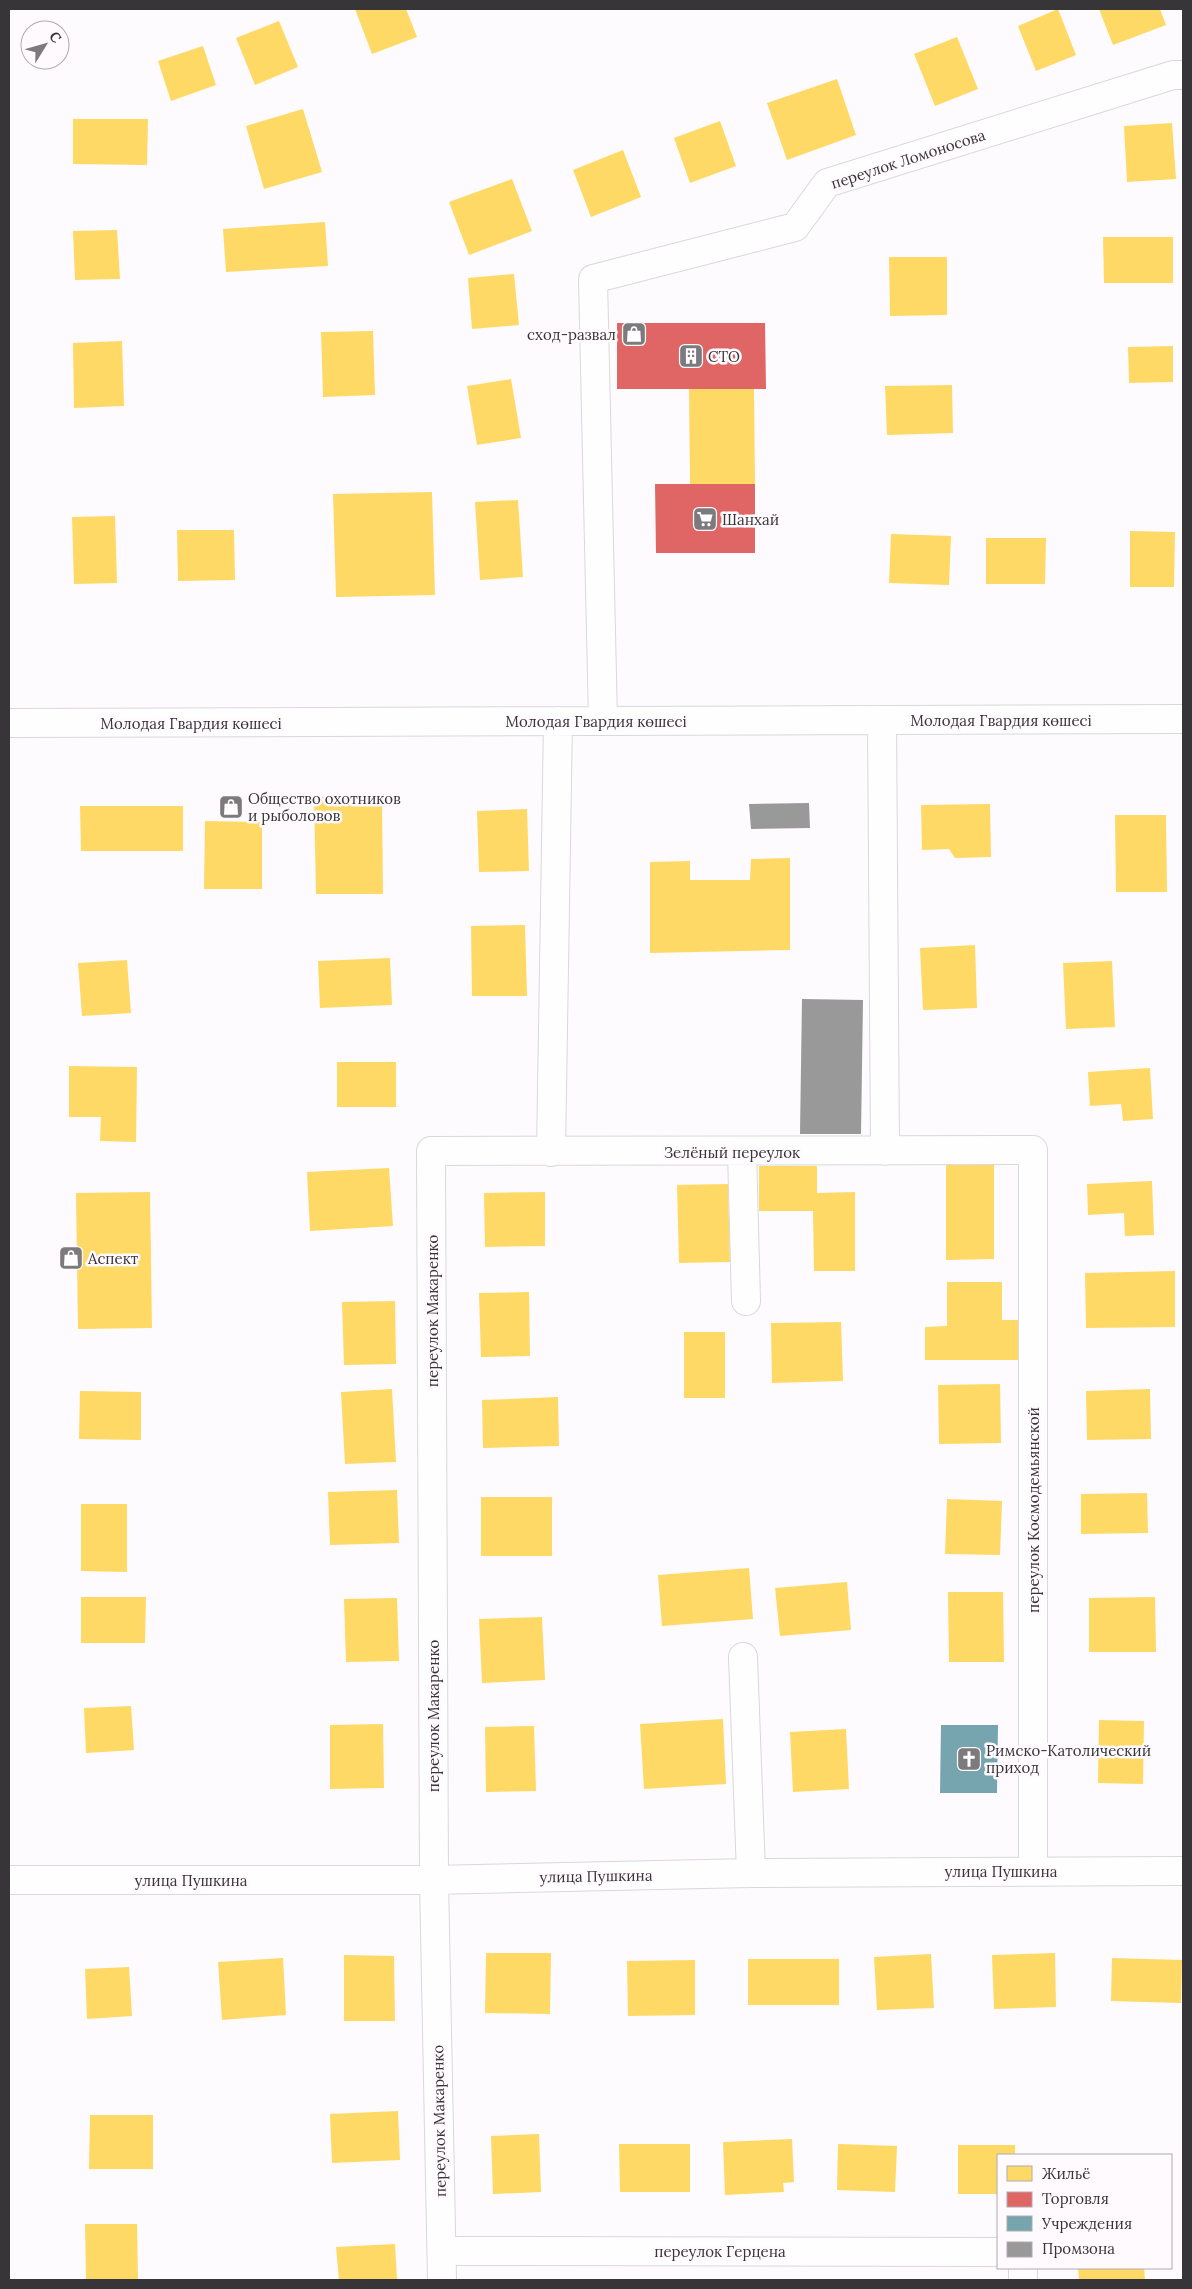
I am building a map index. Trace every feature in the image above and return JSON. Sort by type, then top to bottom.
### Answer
[{"type":"street","name":"переулок Ломоносова","points":[[603,721],[593,279],[795,227],[827,183],[1173,75],[1183,75]]},
{"type":"street","name":"Молодая Гвардия көшесі","points":[[9,723],[1183,719]]},
{"type":"street","points":[[882,720],[885,1151]]},
{"type":"street","points":[[551,1152],[558,721]]},
{"type":"street","name":"Зелёный переулок","points":[[431,1151],[742,1152],[1033,1150]]},
{"type":"street","name":"переулок Космодемьянской","points":[[1033,1150],[1033,1871]]},
{"type":"street","name":"переулок Макаренко","points":[[431,1151],[434,1880],[442,2280]]},
{"type":"street","points":[[742,1152],[746,1300]]},
{"type":"street","points":[[743,1656],[751,1873]]},
{"type":"street","name":"улица Пушкина","points":[[9,1880],[434,1880],[751,1873],[1183,1871]]},
{"type":"street","name":"переулок Герцена","points":[[442,2251],[997,2252]]},
{"type":"building: Жильё","points":[[355,9],[406,9],[417,37],[372,54]]},
{"type":"building: Жильё","points":[[1058,9],[1076,55],[1036,71],[1018,26]]},
{"type":"building: Жильё","points":[[1099,9],[1160,9],[1166,25],[1113,45]]},
{"type":"building: Жильё","points":[[279,21],[298,67],[255,85],[236,38]]},
{"type":"building: Жильё","points":[[957,37],[978,89],[935,106],[914,54]]},
{"type":"building: Жильё","points":[[203,46],[216,85],[171,101],[158,61]]},
{"type":"building: Жильё","points":[[837,79],[856,135],[787,160],[767,103]]},
{"type":"building: Жильё","points":[[303,109],[322,172],[264,189],[246,126]]},
{"type":"building: Жильё","points":[[73,119],[148,119],[147,165],[73,164]]},
{"type":"building: Жильё","points":[[720,121],[736,166],[690,183],[674,138]]},
{"type":"building: Жильё","points":[[1172,123],[1176,179],[1127,182],[1124,126]]},
{"type":"building: Жильё","points":[[623,150],[641,197],[591,217],[573,170]]},
{"type":"building: Жильё","points":[[512,179],[532,231],[469,255],[449,202]]},
{"type":"building: Жильё","points":[[325,222],[328,266],[226,272],[223,229]]},
{"type":"building: Жильё","points":[[117,230],[120,279],[75,280],[73,231]]},
{"type":"building: Жильё","points":[[1103,237],[1173,237],[1173,283],[1104,283]]},
{"type":"building: Жильё","points":[[889,257],[947,257],[947,315],[890,316]]},
{"type":"building: Жильё","points":[[514,274],[519,325],[472,329],[468,278]]},
{"type":"building: Жильё","points":[[373,331],[375,395],[323,397],[321,332]]},
{"type":"building: Жильё","points":[[122,341],[124,406],[74,408],[73,343]]},
{"type":"building: Жильё","points":[[1173,346],[1173,382],[1129,383],[1128,347]]},
{"type":"building: Жильё","points":[[511,379],[521,438],[477,445],[467,386]]},
{"type":"building: Жильё","points":[[952,385],[953,433],[887,435],[885,386]]},
{"type":"building: Жильё","points":[[689,389],[754,389],[755,484],[690,484]]},
{"type":"building: Жильё","points":[[432,492],[435,595],[336,597],[333,494]]},
{"type":"building: Жильё","points":[[518,500],[523,577],[480,580],[475,502]]},
{"type":"building: Жильё","points":[[115,516],[117,583],[74,584],[72,517]]},
{"type":"building: Жильё","points":[[177,530],[234,530],[235,580],[178,581]]},
{"type":"building: Жильё","points":[[1130,531],[1175,532],[1174,587],[1130,587]]},
{"type":"building: Жильё","points":[[891,534],[951,536],[949,585],[889,583]]},
{"type":"building: Жильё","points":[[986,538],[1046,538],[1045,584],[986,584]]},
{"type":"building: Жильё","points":[[314,797],[382,797],[383,894],[316,894]]},
{"type":"building: Жильё","points":[[990,804],[991,857],[955,858],[949,849],[922,850],[921,805]]},
{"type":"building: Жильё","points":[[80,806],[183,806],[183,851],[81,851]]},
{"type":"building: Жильё","points":[[527,809],[529,871],[479,872],[477,811]]},
{"type":"building: Жильё","points":[[1115,815],[1166,815],[1167,892],[1116,892]]},
{"type":"building: Жильё","points":[[205,821],[262,822],[262,889],[204,889]]},
{"type":"building: Жильё","points":[[790,858],[790,950],[650,953],[650,862],[690,861],[690,880],[750,880],[751,859]]},
{"type":"building: Жильё","points":[[525,925],[527,996],[472,996],[471,926]]},
{"type":"building: Жильё","points":[[975,945],[977,1008],[923,1010],[920,948]]},
{"type":"building: Жильё","points":[[390,958],[392,1005],[320,1008],[318,961]]},
{"type":"building: Жильё","points":[[127,960],[131,1013],[82,1016],[78,963]]},
{"type":"building: Жильё","points":[[1112,961],[1115,1027],[1066,1029],[1063,963]]},
{"type":"building: Жильё","points":[[337,1062],[396,1062],[396,1107],[337,1107]]},
{"type":"building: Жильё","points":[[69,1066],[137,1067],[136,1142],[100,1141],[101,1117],[69,1117]]},
{"type":"building: Жильё","points":[[1150,1068],[1153,1119],[1123,1121],[1121,1104],[1090,1106],[1088,1072]]},
{"type":"building: Жильё","points":[[994,1159],[994,1259],[946,1260],[946,1160]]},
{"type":"building: Жильё","points":[[759,1166],[817,1166],[817,1193],[855,1192],[855,1271],[814,1271],[813,1211],[759,1211]]},
{"type":"building: Жильё","points":[[389,1168],[393,1226],[310,1231],[307,1172]]},
{"type":"building: Жильё","points":[[1152,1181],[1154,1235],[1125,1236],[1124,1213],[1088,1215],[1087,1184]]},
{"type":"building: Жильё","points":[[728,1184],[730,1262],[679,1263],[677,1185]]},
{"type":"building: Жильё","points":[[150,1192],[152,1328],[78,1329],[76,1193]]},
{"type":"building: Жильё","points":[[545,1192],[545,1246],[485,1247],[484,1193]]},
{"type":"building: Жильё","points":[[1175,1271],[1175,1327],[1086,1328],[1085,1273]]},
{"type":"building: Жильё","points":[[947,1282],[1002,1282],[1002,1320],[1019,1320],[1020,1360],[925,1360],[925,1327],[947,1326]]},
{"type":"building: Жильё","points":[[529,1292],[530,1356],[481,1357],[479,1293]]},
{"type":"building: Жильё","points":[[395,1301],[396,1364],[344,1365],[342,1302]]},
{"type":"building: Жильё","points":[[841,1322],[843,1381],[772,1383],[771,1323]]},
{"type":"building: Жильё","points":[[684,1332],[725,1332],[725,1398],[684,1398]]},
{"type":"building: Жильё","points":[[1000,1384],[1001,1443],[939,1444],[938,1385]]},
{"type":"building: Жильё","points":[[392,1389],[396,1462],[345,1464],[341,1392]]},
{"type":"building: Жильё","points":[[1150,1389],[1151,1439],[1087,1440],[1086,1391]]},
{"type":"building: Жильё","points":[[80,1391],[141,1392],[141,1440],[79,1439]]},
{"type":"building: Жильё","points":[[558,1397],[559,1446],[483,1448],[482,1400]]},
{"type":"building: Жильё","points":[[397,1490],[399,1543],[330,1545],[328,1492]]},
{"type":"building: Жильё","points":[[1147,1493],[1148,1533],[1081,1534],[1081,1494]]},
{"type":"building: Жильё","points":[[481,1497],[552,1497],[552,1556],[481,1556]]},
{"type":"building: Жильё","points":[[947,1499],[1002,1501],[1000,1555],[945,1554]]},
{"type":"building: Жильё","points":[[81,1504],[127,1504],[127,1572],[81,1571]]},
{"type":"building: Жильё","points":[[749,1568],[753,1619],[662,1626],[658,1575]]},
{"type":"building: Жильё","points":[[847,1582],[851,1630],[780,1636],[775,1588]]},
{"type":"building: Жильё","points":[[948,1592],[1003,1592],[1004,1662],[949,1662]]},
{"type":"building: Жильё","points":[[81,1597],[146,1597],[145,1643],[81,1643]]},
{"type":"building: Жильё","points":[[1155,1597],[1156,1652],[1089,1652],[1089,1598]]},
{"type":"building: Жильё","points":[[397,1598],[399,1661],[346,1662],[344,1599]]},
{"type":"building: Жильё","points":[[542,1617],[545,1680],[482,1683],[479,1619]]},
{"type":"building: Жильё","points":[[131,1706],[134,1750],[86,1753],[84,1708]]},
{"type":"building: Жильё","points":[[723,1719],[726,1784],[644,1789],[640,1724]]},
{"type":"building: Жильё","points":[[1099,1720],[1144,1721],[1143,1784],[1098,1783]]},
{"type":"building: Жильё","points":[[383,1724],[384,1788],[330,1789],[330,1725]]},
{"type":"building: Жильё","points":[[534,1726],[536,1791],[486,1792],[485,1727]]},
{"type":"building: Жильё","points":[[846,1729],[849,1789],[793,1792],[790,1732]]},
{"type":"building: Жильё","points":[[486,1953],[551,1953],[550,2014],[485,2013]]},
{"type":"building: Жильё","points":[[1055,1953],[1056,2007],[994,2009],[992,1955]]},
{"type":"building: Жильё","points":[[931,1954],[934,2008],[877,2010],[874,1957]]},
{"type":"building: Жильё","points":[[344,1955],[394,1956],[395,2021],[344,2021]]},
{"type":"building: Жильё","points":[[283,1958],[286,2015],[222,2020],[218,1962]]},
{"type":"building: Жильё","points":[[1112,1958],[1182,1960],[1181,2003],[1111,2001]]},
{"type":"building: Жильё","points":[[748,1959],[839,1959],[839,2005],[748,2005]]},
{"type":"building: Жильё","points":[[695,1960],[695,2015],[628,2016],[627,1961]]},
{"type":"building: Жильё","points":[[129,1967],[132,2016],[87,2019],[85,1969]]},
{"type":"building: Жильё","points":[[398,2111],[400,2160],[332,2163],[330,2114]]},
{"type":"building: Жильё","points":[[90,2115],[153,2115],[153,2169],[89,2169]]},
{"type":"building: Жильё","points":[[539,2134],[541,2192],[493,2194],[491,2136]]},
{"type":"building: Жильё","points":[[792,2139],[794,2182],[783,2183],[784,2192],[725,2195],[723,2142]]},
{"type":"building: Жильё","points":[[619,2144],[690,2144],[690,2192],[620,2192]]},
{"type":"building: Жильё","points":[[838,2144],[897,2146],[895,2192],[837,2190]]},
{"type":"building: Жильё","points":[[958,2145],[1015,2145],[1015,2154],[997,2154],[997,2194],[958,2194]]},
{"type":"building: Жильё","points":[[85,2224],[137,2224],[138,2280],[86,2280]]},
{"type":"building: Жильё","points":[[395,2244],[397,2280],[339,2280],[336,2247]]},
{"type":"building: Жильё","points":[[1078,2269],[1144,2269],[1145,2280],[1079,2280]]},
{"type":"building: Торговля","name":"СТО","points":[[617,323],[765,323],[766,389],[617,389]]},
{"type":"building: Торговля","name":"Шанхай","points":[[655,484],[755,484],[755,553],[656,553]]},
{"type":"building: Учреждения","name":"Римско-Католический приход","points":[[941,1725],[998,1725],[997,1793],[940,1793]]},
{"type":"building: Промзона","points":[[809,803],[810,828],[751,829],[749,804]]},
{"type":"building: Промзона","points":[[802,999],[863,1000],[861,1134],[800,1134]]},
{"type":"place","name":"сход-развал","points":[[634,334]]},
{"type":"place","name":"СТО","points":[[691,356]]},
{"type":"place","name":"Шанхай","points":[[705,519]]},
{"type":"place","name":"Общество охотников и рыболовов","points":[[231,807]]},
{"type":"place","name":"Аспект","points":[[71,1258]]},
{"type":"place","name":"Римско-Католический приход","points":[[969,1759]]}]
